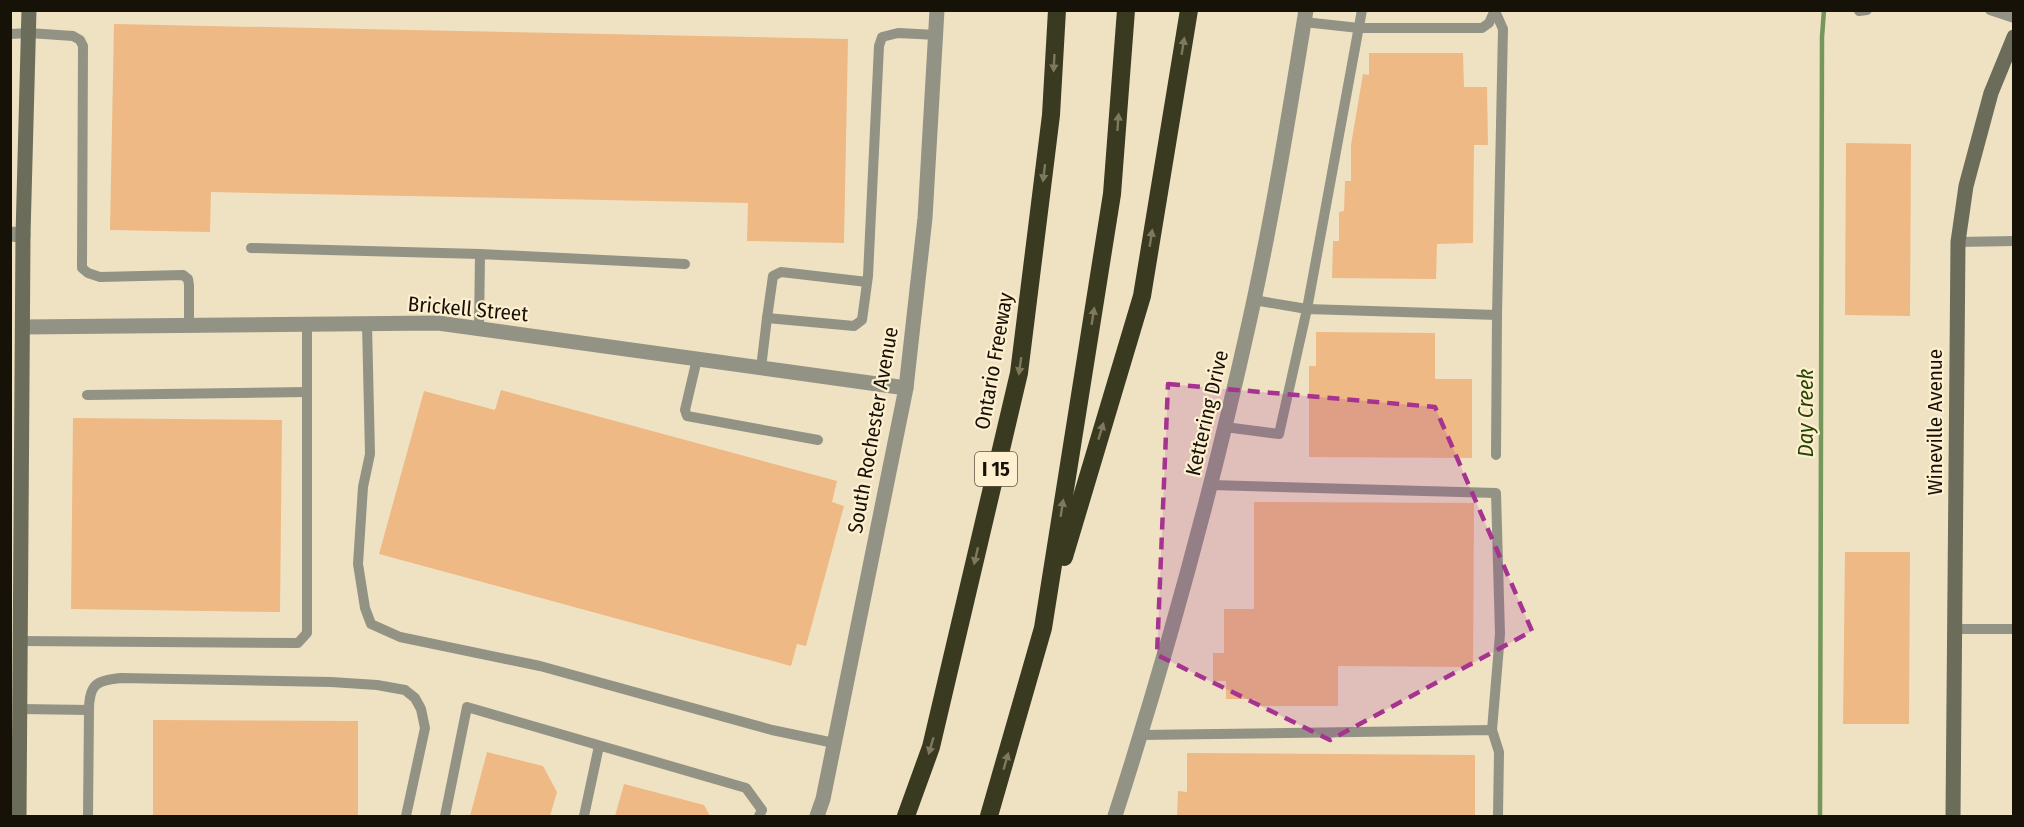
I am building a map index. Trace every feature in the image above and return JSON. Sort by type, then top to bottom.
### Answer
[{"type":"highway","name":"Ontario Freeway","points":[[906,816],[931,747],[1019,373],[1051,115],[1057,10]]},
{"type":"highway","points":[[1043,628],[1112,194],[1126,10]]},
{"type":"highway","points":[[989,816],[1142,296],[1189,10]]},
{"type":"street","points":[[16,807],[20,641],[16,422],[22,327],[17,234],[29,10]]},
{"type":"street","name":"South Rochester Avenue","points":[[817,816],[823,799],[906,388],[925,218],[937,10]]},
{"type":"street","name":"Kettering Drive","points":[[1115,816],[1142,735],[1180,605],[1225,427],[1254,300],[1305,16]]},
{"type":"street","name":"Wineville Avenue","points":[[1953,816],[1958,242],[1966,186],[1991,93],[2013,37]]},
{"type":"street","name":"Brickell Street","points":[[22,327],[438,323],[906,388]]},
{"type":"lane","points":[[1225,427],[1279,434],[1307,309],[1362,10]]},
{"type":"lane","points":[[1859,11],[1867,10]]},
{"type":"lane","points":[[1990,10],[2013,18]]},
{"type":"lane","points":[[1305,16],[1359,28],[1482,28],[1489,23],[1495,11]]},
{"type":"lane","points":[[1495,11],[1503,29],[1496,455]]},
{"type":"lane","points":[[767,318],[854,326],[862,320],[867,282],[879,46],[882,37],[898,33],[937,35]]},
{"type":"lane","points":[[10,34],[74,36],[83,46],[82,268],[100,277],[183,275],[188,279],[189,285],[189,325]]},
{"type":"lane","points":[[1958,242],[2013,241]]},
{"type":"lane","points":[[251,248],[480,254],[685,264]]},
{"type":"lane","points":[[479,329],[480,254]]},
{"type":"lane","points":[[761,368],[773,276],[781,272],[867,282]]},
{"type":"lane","points":[[1254,300],[1307,309],[1497,315]]},
{"type":"lane","points":[[367,324],[370,454],[363,487],[358,564],[365,608],[371,624],[400,637],[540,666],[772,730],[834,743]]},
{"type":"lane","points":[[20,641],[298,643],[307,633],[307,325]]},
{"type":"lane","points":[[697,359],[685,410],[687,416],[818,440]]},
{"type":"lane","points":[[87,395],[307,392]]},
{"type":"lane","points":[[1211,485],[1496,493],[1500,634],[1492,730],[1499,752],[1498,816]]},
{"type":"lane","points":[[1954,628],[2013,629]]},
{"type":"lane","points":[[88,816],[89,696],[95,685],[106,680],[121,678],[331,682],[376,685],[405,690],[415,698],[421,709],[425,728],[406,816]]},
{"type":"lane","points":[[445,816],[467,707],[746,788],[762,810],[759,816]]},
{"type":"lane","points":[[20,709],[89,710]]},
{"type":"lane","points":[[1142,735],[1492,730]]},
{"type":"lane","points":[[584,816],[599,746]]},
{"type":"highlighted area","points":[[1168,384],[1435,407],[1532,631],[1330,740],[1157,655]]},
{"type":"building","points":[[114,24],[848,39],[844,243],[747,241],[748,203],[211,192],[210,232],[110,230]]},
{"type":"building","points":[[1369,53],[1463,53],[1464,87],[1487,87],[1488,145],[1474,145],[1473,243],[1437,244],[1436,279],[1332,278],[1333,241],[1339,241],[1339,212],[1344,211],[1345,181],[1351,181],[1351,145],[1363,74],[1369,75]]},
{"type":"building","points":[[1846,143],[1911,144],[1910,316],[1845,315]]},
{"type":"building","points":[[1316,332],[1435,333],[1435,379],[1472,379],[1472,458],[1309,457],[1309,366],[1316,366]]},
{"type":"building","points":[[501,390],[837,481],[832,502],[844,506],[806,646],[797,644],[791,666],[379,554],[424,391],[495,410]]},
{"type":"building","points":[[73,418],[282,420],[280,612],[71,609]]},
{"type":"building","points":[[1254,502],[1474,503],[1473,667],[1338,666],[1338,706],[1255,706],[1255,699],[1226,699],[1226,681],[1213,681],[1213,653],[1224,653],[1224,609],[1254,609]]},
{"type":"building","points":[[1845,552],[1910,552],[1909,724],[1843,724]]},
{"type":"building","points":[[153,720],[358,721],[358,816],[153,816]]},
{"type":"building","points":[[487,752],[543,766],[557,792],[550,816],[470,816]]},
{"type":"building","points":[[1187,753],[1475,755],[1475,816],[1177,816],[1178,791],[1187,792]]},
{"type":"building","points":[[624,784],[704,805],[710,816],[615,816]]},
{"type":"waterway","name":"Day Creek","points":[[1820,816],[1822,37],[1824,10]]}]
